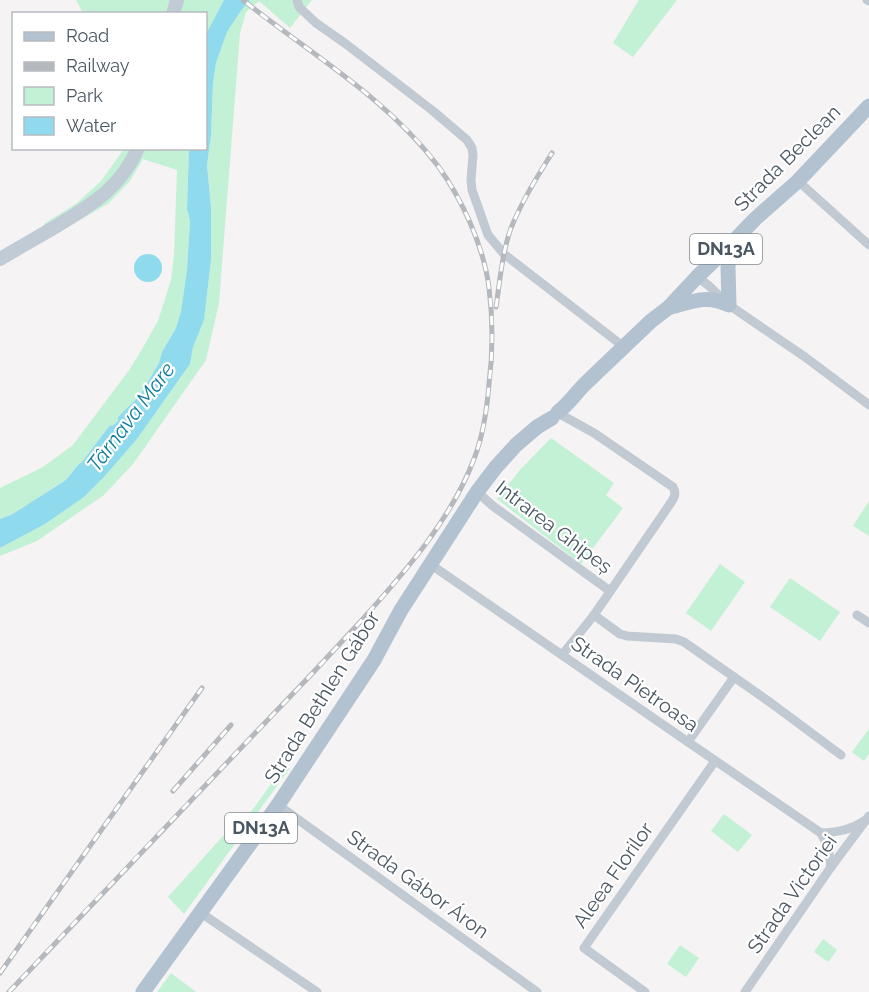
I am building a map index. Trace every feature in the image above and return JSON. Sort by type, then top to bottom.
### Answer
[{"type":"main road","name":"Strada Beclean","points":[[554,413],[561,399],[580,389],[668,308],[755,219],[798,181],[869,106]]},
{"type":"main road","points":[[0,259],[91,205],[118,180],[137,150]]},
{"type":"main road","points":[[668,308],[707,299],[719,300],[729,305],[730,245]]},
{"type":"main road","name":"Strada Bethlen Gábor","points":[[143,992],[278,805],[374,660],[401,610],[477,492],[516,445],[554,413]]},
{"type":"street","points":[[297,0],[299,7],[316,23],[467,140],[473,155],[472,190],[488,235],[494,244],[624,347]]},
{"type":"street","points":[[798,181],[869,245]]},
{"type":"street","points":[[696,277],[729,305],[805,357],[869,405]]},
{"type":"street","name":"Intrarea Ghipeș","points":[[554,413],[594,433],[673,487],[675,492],[674,498],[594,615],[562,655]]},
{"type":"street","name":"Intrarea Ghipeș","points":[[477,492],[610,591]]},
{"type":"street","name":"Strada Pietroasa","points":[[430,564],[821,833]]},
{"type":"street","points":[[594,615],[620,634],[676,639],[684,642],[841,755]]},
{"type":"street","points":[[857,615],[869,623]]},
{"type":"street","points":[[688,742],[734,676]]},
{"type":"street","name":"Aleea Florilor","points":[[645,992],[584,948],[715,761]]},
{"type":"street","name":"Strada Gábor Áron","points":[[278,805],[537,992]]},
{"type":"street","points":[[831,867],[828,847],[821,833],[841,831],[859,824],[868,817]]},
{"type":"street","name":"Strada Victoriei","points":[[745,992],[868,817]]},
{"type":"street","points":[[201,913],[317,992]]},
{"type":"green space","points":[[76,0],[224,0],[207,32],[207,12],[82,12]]},
{"type":"green space","points":[[250,0],[312,0],[290,28],[259,1],[246,12],[240,33],[219,303],[206,360],[133,464],[104,495],[37,541],[0,556],[0,548],[45,524],[84,497],[104,477],[137,439],[190,364],[193,347],[204,319],[211,260],[211,207],[207,165],[216,63],[227,32]]},
{"type":"green space","points":[[639,0],[677,0],[633,57],[613,43]]},
{"type":"green space","points":[[123,150],[189,150],[187,209],[190,221],[187,270],[176,328],[140,395],[118,417],[118,421],[110,425],[66,480],[11,515],[0,519],[0,488],[43,467],[73,445],[130,369],[158,321],[171,280],[177,170],[143,159],[130,181],[109,203],[51,237],[44,224],[77,203],[101,181]]},
{"type":"green space","points":[[551,438],[614,483],[606,495],[623,508],[581,564],[497,499],[519,471]]},
{"type":"green space","points":[[869,501],[869,536],[853,526]]},
{"type":"green space","points":[[720,564],[745,582],[711,631],[686,613]]},
{"type":"green space","points":[[790,578],[840,612],[820,641],[770,607]]},
{"type":"green space","points":[[869,729],[869,754],[864,761],[852,752]]},
{"type":"green space","points":[[284,766],[290,768],[184,914],[168,897],[223,836],[235,834]]},
{"type":"green space","points":[[724,814],[752,835],[738,852],[711,831]]},
{"type":"green space","points":[[823,939],[837,950],[828,962],[814,952]]},
{"type":"green space","points":[[680,945],[699,958],[686,977],[667,964]]},
{"type":"green space","points":[[171,973],[196,992],[157,992]]},
{"type":"water","name":"Târnava Mare","points":[[224,0],[250,0],[227,32],[216,63],[207,165],[211,207],[211,260],[204,320],[193,347],[190,364],[137,439],[84,497],[45,524],[0,548],[0,519],[11,515],[66,480],[110,425],[118,421],[118,417],[140,395],[176,328],[187,270],[190,221],[187,209],[189,150],[207,150],[207,32]]},
{"type":"water","points":[[148,254],[158,258],[162,268],[158,278],[148,282],[138,278],[134,268],[138,258]]},
{"type":"railway","points":[[9,992],[311,675],[394,584],[425,545],[453,503],[474,459],[482,432],[491,360],[492,324],[489,288],[477,240],[455,193],[438,166],[395,118],[346,77],[243,0]]},
{"type":"railway","points":[[496,307],[503,257],[511,228],[535,180],[552,153]]},
{"type":"railway","points":[[0,973],[202,688]]},
{"type":"railway","points":[[173,791],[231,725]]}]
